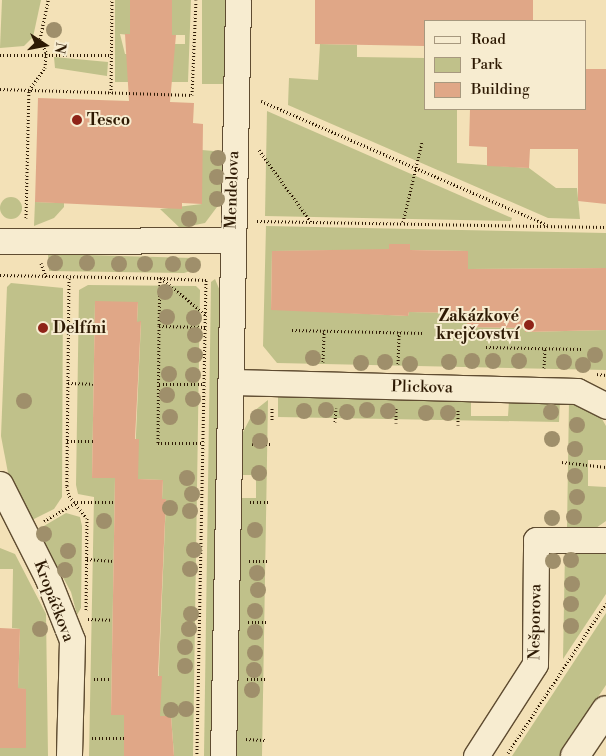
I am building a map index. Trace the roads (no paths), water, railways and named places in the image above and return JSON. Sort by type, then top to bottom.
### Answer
[{"type":"main road","points":[[575,756],[606,710]]},
{"type":"street","name":"Mendelova","points":[[0,241],[230,240],[238,0]]},
{"type":"street","points":[[223,756],[233,382],[230,240]]},
{"type":"street","name":"Plickova","points":[[233,382],[578,390],[606,406]]},
{"type":"street","name":"Kropáčkova","points":[[0,484],[24,532],[72,640],[69,756]]},
{"type":"street","name":"Nešporova","points":[[476,756],[535,664],[536,540],[606,540]]},
{"type":"place","name":"Tesco","points":[[77,120]]},
{"type":"place","name":"Zakázkové krejčovství","points":[[529,325]]},
{"type":"place","name":"Delfíni","points":[[43,328]]}]
